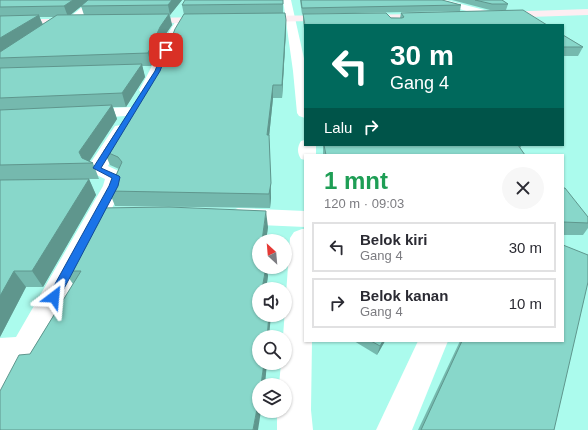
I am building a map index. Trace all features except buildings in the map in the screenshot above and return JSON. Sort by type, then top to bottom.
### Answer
[{"type":"main road","points":[[459,16],[588,12]]},
{"type":"main road","points":[[245,20],[436,16]]},
{"type":"main road","points":[[131,22],[178,17],[222,20]]},
{"type":"main road","points":[[0,22],[85,22]]},
{"type":"street","points":[[70,22],[96,0]]},
{"type":"street","points":[[288,0],[304,100]]},
{"type":"street","points":[[436,0],[493,15]]},
{"type":"street","points":[[0,398],[12,352],[98,215],[113,186],[116,177],[97,168],[133,112],[150,71],[170,39],[178,17]]},
{"type":"street","points":[[388,17],[395,24]]},
{"type":"street","points":[[42,33],[57,22]]},
{"type":"street","points":[[70,114],[133,112]]},
{"type":"street","points":[[91,187],[113,186]]},
{"type":"street","points":[[98,215],[124,214]]},
{"type":"street","points":[[220,216],[304,231],[294,410],[295,430]]},
{"type":"street","points":[[394,430],[433,342]]},
{"type":"route","points":[[54,297],[113,186],[116,177],[97,168],[157,71],[166,50]]}]
